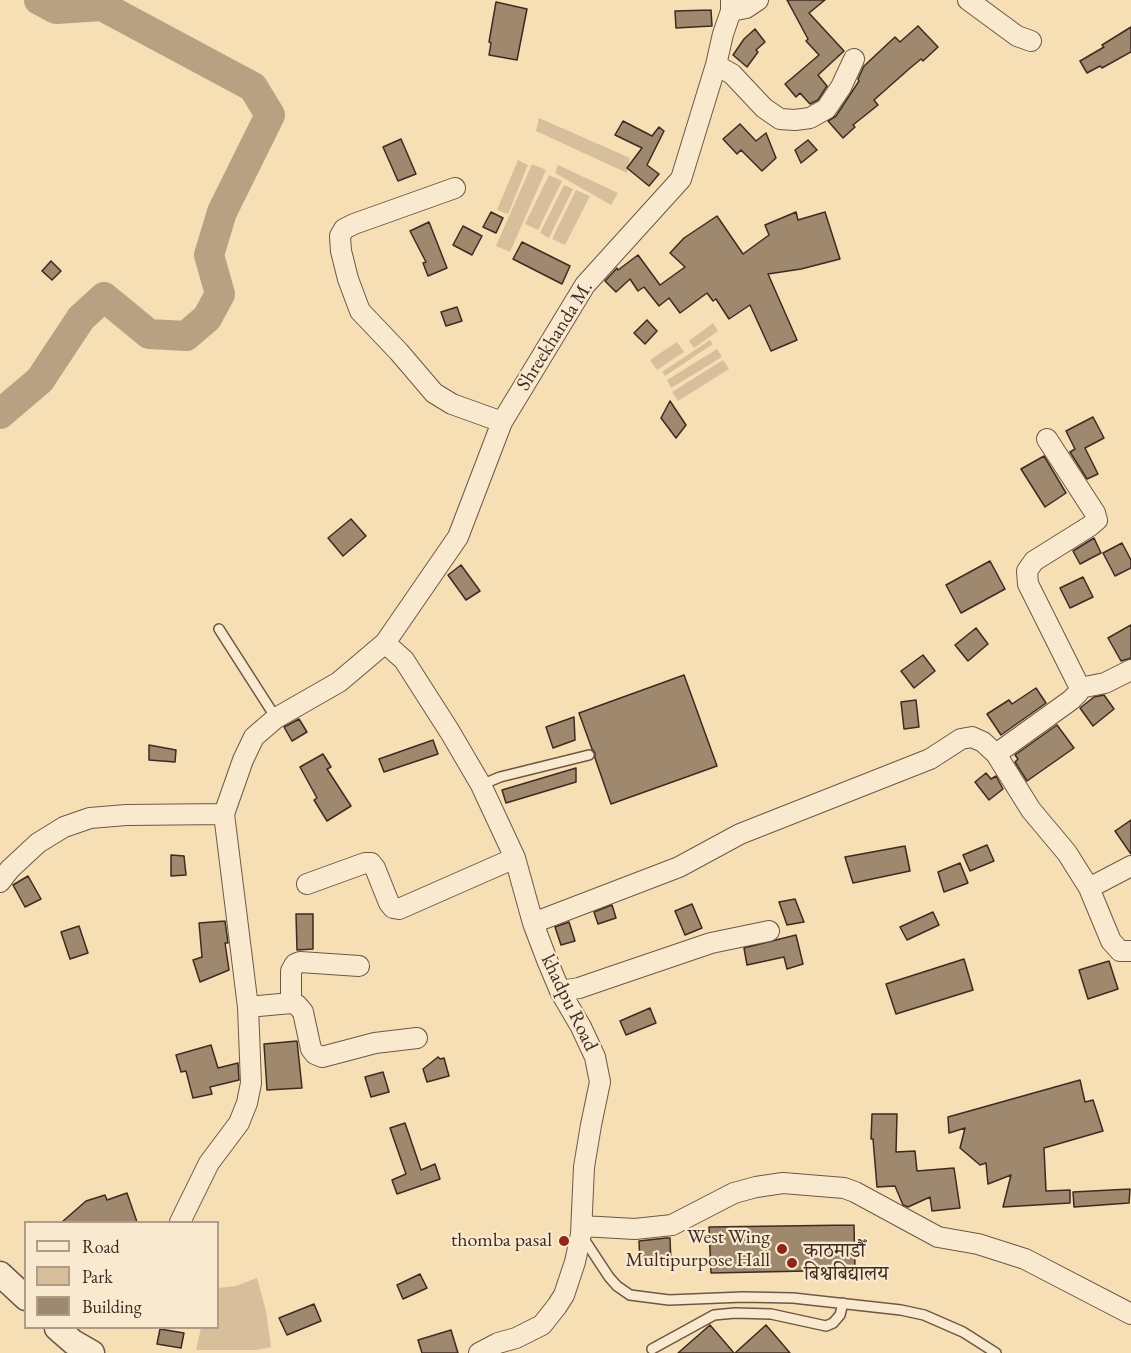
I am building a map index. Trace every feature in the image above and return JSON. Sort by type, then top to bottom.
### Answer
[{"type":"street","points":[[731,6],[746,8],[758,0]]},
{"type":"street","points":[[968,0],[1017,36],[1031,40]]},
{"type":"street","name":"Shreekhanda M.","points":[[224,814],[243,760],[254,737],[276,718],[339,682],[385,643],[458,537],[502,422],[585,285],[681,179],[716,65],[731,6]]},
{"type":"street","points":[[716,65],[732,74],[764,108],[780,119],[795,120],[810,118],[826,109],[841,87],[854,59]]},
{"type":"street","points":[[455,188],[344,229],[340,236],[341,251],[360,311],[434,393],[452,404],[502,422]]},
{"type":"street","points":[[1047,439],[1095,513],[1097,520],[1034,561],[1027,571],[1028,584],[1080,688]]},
{"type":"street","name":"khadpu Road","points":[[385,643],[404,660],[481,785],[515,858],[533,923],[560,991],[595,1057],[600,1082],[584,1167],[581,1230],[575,1262],[564,1295],[549,1316],[532,1331],[498,1343],[479,1353]]},
{"type":"street","points":[[1080,688],[1105,683],[1131,670]]},
{"type":"street","points":[[996,754],[1071,700],[1080,688]]},
{"type":"street","points":[[533,923],[678,867],[741,834],[930,759],[961,739],[972,737],[983,742],[996,754],[1031,810],[1067,853],[1089,888],[1111,941],[1120,951],[1131,951]]},
{"type":"street","points":[[0,882],[10,869],[39,843],[64,827],[90,818],[126,814],[224,814],[248,1007],[251,1083],[247,1103],[239,1123],[209,1163],[180,1221]]},
{"type":"street","points":[[307,884],[365,863],[371,863],[389,903],[393,909],[399,909],[515,858]]},
{"type":"street","points":[[1089,888],[1131,866]]},
{"type":"street","points":[[560,991],[611,978],[711,943],[769,931]]},
{"type":"street","points":[[291,1003],[291,971],[295,964],[300,962],[359,966]]},
{"type":"street","points":[[248,1007],[291,1003],[297,1005],[303,1012],[311,1049],[322,1058],[375,1043],[417,1038]]},
{"type":"street","points":[[581,1230],[635,1229],[672,1225],[734,1193],[756,1187],[783,1183],[844,1188],[938,1237],[978,1244],[1025,1259],[1131,1314]]},
{"type":"street","points":[[0,1275],[24,1296]]},
{"type":"lane","points":[[219,629],[276,718]]},
{"type":"lane","points":[[481,785],[500,777],[589,754]]},
{"type":"lane","points":[[581,1230],[609,1277],[630,1295],[669,1300],[793,1298],[924,1315],[963,1332],[996,1353]]},
{"type":"lane","points":[[652,1349],[714,1316],[735,1313],[771,1314],[826,1326],[833,1323],[840,1315],[843,1303]]},
{"type":"green space","points":[[539,118],[630,158],[627,173],[536,131]]},
{"type":"green space","points":[[518,160],[528,165],[508,214],[497,210]]},
{"type":"green space","points":[[532,164],[546,170],[510,252],[496,246]]},
{"type":"green space","points":[[558,165],[618,193],[611,205],[555,173]]},
{"type":"green space","points":[[549,175],[562,181],[538,230],[525,224]]},
{"type":"green space","points":[[564,185],[573,189],[549,238],[540,233]]},
{"type":"green space","points":[[576,190],[590,196],[565,245],[552,239]]},
{"type":"green space","points":[[713,323],[718,331],[694,348],[689,341]]},
{"type":"green space","points":[[710,340],[713,344],[665,376],[662,372]]},
{"type":"green space","points":[[677,342],[684,352],[657,370],[650,360]]},
{"type":"green space","points":[[717,349],[722,357],[671,388],[667,380]]},
{"type":"green space","points":[[723,360],[729,369],[678,401],[672,392]]},
{"type":"green space","points":[[257,1278],[266,1311],[271,1347],[257,1350],[196,1350],[201,1329],[219,1329],[219,1288],[236,1286]]},
{"type":"building","points":[[787,0],[825,0],[809,13],[844,51],[818,75],[827,86],[818,100],[810,104],[800,93],[796,97],[785,84],[819,55],[806,41],[808,39]]},
{"type":"building","points":[[496,2],[527,9],[517,60],[489,55]]},
{"type":"building","points":[[711,10],[712,26],[676,28],[675,11]]},
{"type":"building","points":[[918,26],[938,47],[874,100],[878,105],[853,125],[855,127],[843,138],[828,121],[836,116],[859,81],[864,66],[895,37],[900,42]]},
{"type":"building","points":[[1131,27],[1131,52],[1102,68],[1100,66],[1087,73],[1080,61]]},
{"type":"building","points":[[755,29],[765,42],[756,50],[758,52],[747,67],[733,55],[744,39]]},
{"type":"building","points":[[623,121],[652,136],[659,127],[664,131],[647,165],[659,174],[649,186],[627,168],[642,148],[615,135]]},
{"type":"building","points":[[740,124],[756,141],[766,133],[776,158],[762,171],[741,150],[737,154],[723,139]]},
{"type":"building","points":[[401,139],[416,174],[398,181],[383,147]]},
{"type":"building","points":[[808,140],[817,150],[801,163],[795,150]]},
{"type":"building","points":[[491,212],[503,218],[496,233],[483,227]]},
{"type":"building","points":[[796,212],[798,220],[825,212],[840,259],[801,269],[768,274],[797,340],[771,351],[750,305],[729,319],[716,299],[713,301],[707,293],[680,313],[669,298],[659,306],[644,287],[638,291],[630,279],[616,292],[605,281],[617,268],[618,270],[638,255],[660,285],[685,267],[670,253],[684,238],[717,216],[743,254],[769,235],[765,225]]},
{"type":"building","points":[[429,222],[447,268],[428,276],[423,263],[426,262],[410,231]]},
{"type":"building","points":[[463,226],[482,236],[472,255],[453,245]]},
{"type":"building","points":[[522,242],[570,266],[562,284],[513,259]]},
{"type":"building","points":[[51,261],[61,271],[52,280],[42,271]]},
{"type":"building","points":[[457,307],[462,321],[446,326],[441,312]]},
{"type":"building","points":[[647,320],[657,331],[645,344],[634,333]]},
{"type":"building","points":[[670,401],[686,425],[676,438],[661,418]]},
{"type":"building","points":[[1093,417],[1104,438],[1085,448],[1098,474],[1087,479],[1070,452],[1075,449],[1066,431]]},
{"type":"building","points":[[1044,456],[1066,493],[1045,507],[1021,469]]},
{"type":"building","points":[[351,519],[366,536],[343,556],[328,538]]},
{"type":"building","points":[[1094,538],[1101,553],[1080,564],[1073,551]]},
{"type":"building","points":[[1122,543],[1131,560],[1131,568],[1115,576],[1103,553]]},
{"type":"building","points":[[990,561],[1005,589],[961,613],[946,585]]},
{"type":"building","points":[[461,565],[480,591],[466,600],[448,575]]},
{"type":"building","points":[[1083,577],[1093,597],[1070,608],[1060,588]]},
{"type":"building","points":[[1131,625],[1131,658],[1121,661],[1108,638]]},
{"type":"building","points":[[976,628],[988,644],[968,661],[955,645]]},
{"type":"building","points":[[923,655],[935,671],[914,688],[901,671]]},
{"type":"building","points":[[684,675],[717,766],[611,804],[595,753],[579,713]]},
{"type":"building","points":[[1036,688],[1046,703],[1001,735],[987,714],[1009,700],[1012,704]]},
{"type":"building","points":[[1104,695],[1114,709],[1093,726],[1080,708],[1094,697]]},
{"type":"building","points":[[916,700],[919,727],[904,729],[901,702]]},
{"type":"building","points":[[574,717],[575,740],[553,748],[546,727]]},
{"type":"building","points":[[299,719],[307,732],[292,741],[284,727]]},
{"type":"building","points":[[1057,725],[1074,748],[1027,781],[1015,762],[1018,759],[1015,755]]},
{"type":"building","points":[[433,740],[438,754],[384,772],[379,759]]},
{"type":"building","points":[[149,745],[176,750],[175,762],[149,760]]},
{"type":"building","points":[[323,754],[331,767],[327,769],[351,806],[327,821],[314,800],[317,798],[300,767]]},
{"type":"building","points":[[576,768],[576,782],[506,803],[502,790]]},
{"type":"building","points":[[986,773],[991,779],[996,776],[1003,789],[989,800],[975,782]]},
{"type":"building","points":[[1131,820],[1131,854],[1115,831]]},
{"type":"building","points":[[987,845],[994,861],[970,871],[963,855]]},
{"type":"building","points":[[905,846],[910,871],[853,883],[845,857]]},
{"type":"building","points":[[171,855],[184,856],[186,875],[171,876]]},
{"type":"building","points":[[960,863],[968,883],[944,892],[938,872]]},
{"type":"building","points":[[28,876],[41,899],[25,907],[13,885]]},
{"type":"building","points":[[795,899],[804,922],[787,925],[779,902]]},
{"type":"building","points":[[692,904],[702,928],[685,935],[675,911]]},
{"type":"building","points":[[612,905],[616,918],[598,924],[594,912]]},
{"type":"building","points":[[933,912],[939,925],[907,940],[900,927]]},
{"type":"building","points":[[296,914],[313,914],[313,949],[297,950]]},
{"type":"building","points":[[225,921],[229,970],[200,982],[193,960],[202,957],[199,923]]},
{"type":"building","points":[[569,922],[575,941],[561,945],[555,927]]},
{"type":"building","points":[[79,926],[88,953],[70,959],[61,932]]},
{"type":"building","points":[[796,935],[803,964],[787,969],[784,957],[747,965],[744,948]]},
{"type":"building","points":[[964,959],[973,990],[896,1014],[886,984]]},
{"type":"building","points":[[1109,961],[1118,989],[1088,999],[1079,970]]},
{"type":"building","points":[[650,1008],[656,1023],[626,1035],[620,1021]]},
{"type":"building","points":[[297,1041],[302,1088],[267,1090],[264,1044]]},
{"type":"building","points":[[211,1045],[218,1068],[238,1063],[239,1080],[210,1087],[212,1094],[193,1098],[186,1071],[181,1072],[176,1055]]},
{"type":"building","points":[[438,1057],[444,1058],[449,1076],[427,1082],[423,1069]]},
{"type":"building","points":[[383,1072],[389,1092],[371,1097],[365,1077]]},
{"type":"building","points":[[1080,1080],[1085,1102],[1093,1100],[1103,1131],[1044,1148],[1046,1191],[1070,1190],[1070,1203],[1003,1207],[1011,1175],[988,1184],[986,1163],[980,1165],[960,1148],[965,1128],[949,1133],[948,1117]]},
{"type":"building","points":[[872,1114],[897,1114],[896,1152],[915,1151],[917,1171],[954,1168],[960,1208],[932,1211],[930,1197],[908,1207],[903,1205],[895,1186],[877,1187],[873,1139],[871,1139]]},
{"type":"building","points":[[405,1123],[421,1170],[435,1164],[440,1179],[397,1194],[392,1180],[406,1174],[390,1128]]},
{"type":"building","points":[[1130,1189],[1129,1203],[1074,1207],[1073,1192]]},
{"type":"building","points":[[127,1193],[137,1221],[63,1221],[86,1201],[105,1195],[107,1200]]},
{"type":"building","name":"West Wing Multipurpose Hall","points":[[854,1225],[855,1270],[711,1273],[709,1227]]},
{"type":"building","points":[[670,1238],[671,1264],[640,1265],[639,1241]]},
{"type":"building","points":[[420,1274],[427,1288],[403,1299],[397,1285]]},
{"type":"building","points":[[314,1304],[321,1321],[287,1335],[279,1318]]},
{"type":"building","points":[[710,1325],[734,1353],[678,1353]]},
{"type":"building","points":[[766,1325],[790,1353],[735,1353]]},
{"type":"building","points":[[160,1329],[184,1333],[181,1348],[157,1344]]},
{"type":"building","points":[[451,1330],[458,1353],[422,1353],[418,1340]]},
{"type":"waterway","points":[[0,414],[40,380],[81,318],[104,297],[149,334],[186,336],[207,318],[220,294],[209,255],[222,212],[270,115],[253,87],[102,6],[56,9],[39,0]]},
{"type":"place","name":"thomba pasal","points":[[564,1241]]},
{"type":"place","name":"West Wing Multipurpose Hall","points":[[782,1249]]},
{"type":"place","name":"काठमाडौँ बिश्वबिद्यालय","points":[[792,1263]]}]
